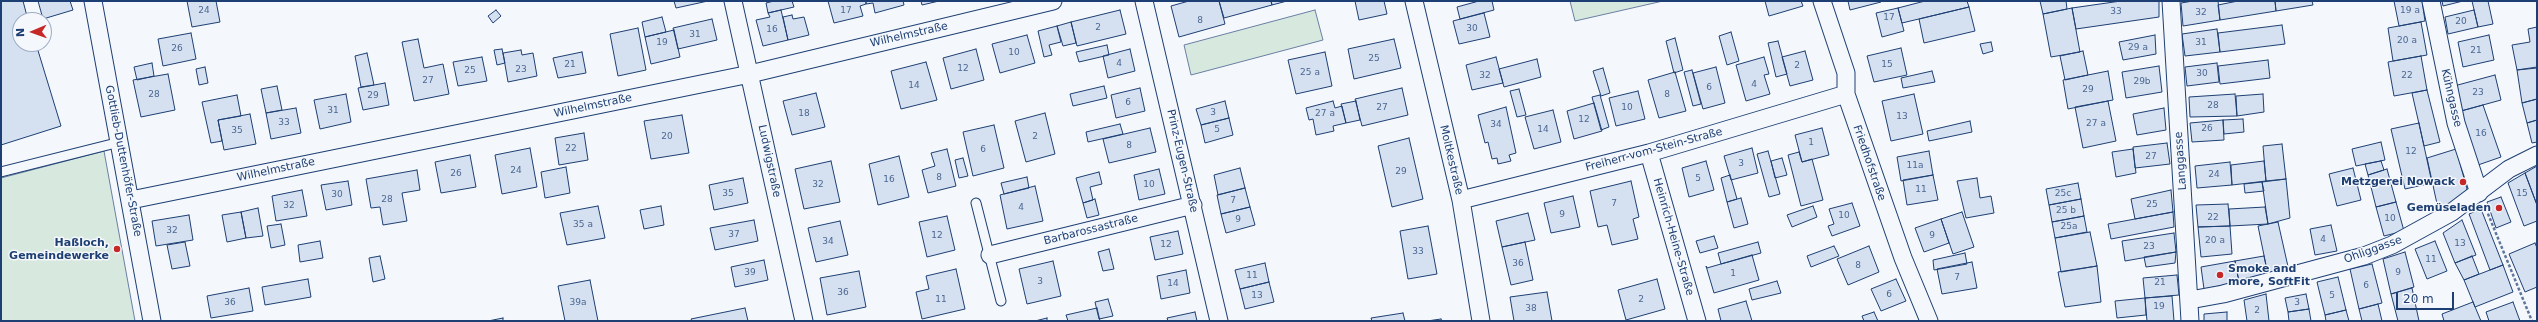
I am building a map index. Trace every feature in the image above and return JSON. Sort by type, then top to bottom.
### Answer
[{"type":"street","name":"Gottlieb-Duttenhöfer-Straße","points":[[93,1],[131,200],[152,321]]},
{"type":"street","name":"Ludwigstraße","points":[[734,1],[804,321]]},
{"type":"street","name":"Wilhelmstraße","points":[[131,200],[750,74],[1053,1]]},
{"type":"street","name":"Prinz-Eugen-Straße","points":[[1144,1],[1219,321]]},
{"type":"street","name":"Moltkestraße","points":[[1414,1],[1461,200],[1481,321]]},
{"type":"street","name":"Friedhofstraße","points":[[1822,1],[1846,74],[1846,94],[1903,258],[1929,321]]},
{"type":"street","name":"Langgasse","points":[[2171,1],[2190,300],[2190,321]]},
{"type":"street","name":"Kühngasse","points":[[2431,1],[2456,123],[2479,193]]},
{"type":"street","name":"Freiherr-vom-Stein-Straße","points":[[1461,200],[1649,153],[1846,94]]},
{"type":"street","name":"Heinrich-Heine-Straße","points":[[1649,153],[1697,321]]},
{"type":"street","name":"Ohliggasse","points":[[2190,300],[2223,294],[2364,256],[2417,233],[2479,193],[2508,169],[2537,155]]},
{"type":"street","name":"Barbarossastraße","points":[[990,255],[1193,205]]},
{"type":"lane","points":[[1,172],[120,142]]},
{"type":"lane","points":[[976,203],[1001,301]]},
{"type":"path","points":[[2479,193],[2532,321]]},
{"type":"shaded area","points":[[1570,1],[1663,1],[1575,21]]},
{"type":"shaded area","points":[[1315,10],[1323,40],[1191,75],[1184,45]]},
{"type":"shaded area","points":[[104,151],[135,321],[1,321],[1,178]]},
{"type":"building","points":[[1,1],[23,1],[26,12],[12,12],[12,52],[38,52],[61,126],[1,145]]},
{"type":"building","points":[[38,1],[70,1],[73,10],[52,16],[52,12],[41,12]]},
{"type":"building","points":[[187,1],[216,1],[220,22],[192,27]]},
{"type":"building","points":[[674,1],[708,1],[676,8]]},
{"type":"building","points":[[774,1],[792,1],[794,7],[768,13],[766,3]]},
{"type":"building","points":[[828,1],[866,1],[866,4],[860,6],[863,16],[834,23]]},
{"type":"building","points":[[866,1],[903,1],[904,5],[875,13],[873,3],[866,4]]},
{"type":"building","points":[[921,1],[939,1],[922,5]]},
{"type":"building","points":[[1189,1],[1219,1],[1225,24],[1179,37],[1171,6]]},
{"type":"building","points":[[1219,1],[1271,1],[1272,5],[1224,18]]},
{"type":"building","points":[[1271,1],[1287,1],[1272,5]]},
{"type":"building","points":[[1355,1],[1384,1],[1387,14],[1359,20]]},
{"type":"building","points":[[1479,1],[1492,1],[1494,10],[1460,19],[1457,7]]},
{"type":"building","points":[[1765,1],[1801,1],[1803,6],[1769,16]]},
{"type":"building","points":[[1848,1],[1881,1],[1881,2],[1850,10]]},
{"type":"building","points":[[1925,1],[1967,1],[1969,7],[1902,23],[1898,8]]},
{"type":"building","points":[[2040,1],[2066,1],[2067,9],[2043,14]]},
{"type":"building","points":[[2121,1],[2159,1],[2159,17],[2076,29],[2072,8]]},
{"type":"building","points":[[2193,1],[2218,1],[2220,20],[2183,26],[2181,3]]},
{"type":"building","points":[[2238,1],[2275,1],[2276,11],[2220,20],[2218,5]]},
{"type":"building","points":[[2275,1],[2312,1],[2313,5],[2276,11]]},
{"type":"building","points":[[2394,1],[2422,1],[2425,21],[2399,26]]},
{"type":"building","points":[[2442,1],[2463,1],[2443,6]]},
{"type":"building","points":[[2472,1],[2488,1],[2493,24],[2478,27]]},
{"type":"building","points":[[1969,7],[1975,31],[1924,43],[1919,19]]},
{"type":"building","points":[[1898,8],[1904,31],[1882,37],[1876,13]]},
{"type":"building","points":[[2072,8],[2080,52],[2051,57],[2043,14]]},
{"type":"building","points":[[496,10],[501,16],[493,23],[488,16]]},
{"type":"building","points":[[781,10],[788,40],[763,46],[756,20],[770,17],[768,13]]},
{"type":"building","points":[[1120,10],[1126,34],[1077,46],[1071,22]]},
{"type":"building","points":[[2474,10],[2478,27],[2448,34],[2445,17]]},
{"type":"building","points":[[1484,13],[1490,37],[1459,44],[1453,21]]},
{"type":"building","points":[[792,15],[793,19],[804,17],[809,35],[788,40],[783,17]]},
{"type":"building","points":[[662,17],[666,32],[645,37],[642,22]]},
{"type":"building","points":[[712,19],[717,40],[678,49],[673,28]]},
{"type":"building","points":[[1071,22],[1076,43],[1063,46],[1057,26]]},
{"type":"building","points":[[2421,22],[2427,55],[2393,61],[2388,28]]},
{"type":"building","points":[[2282,25],[2285,44],[2220,52],[2218,33]]},
{"type":"building","points":[[1057,26],[1061,42],[1049,45],[1052,55],[1044,57],[1038,31]]},
{"type":"building","points":[[2537,27],[2537,68],[2517,70],[2512,45],[2530,42],[2528,29]]},
{"type":"building","points":[[638,28],[646,70],[618,76],[610,34]]},
{"type":"building","points":[[2217,29],[2220,52],[2185,56],[2182,34]]},
{"type":"building","points":[[674,30],[680,57],[651,64],[645,37]]},
{"type":"building","points":[[1731,32],[1739,61],[1727,65],[1719,36]]},
{"type":"building","points":[[191,33],[196,59],[163,66],[158,39]]},
{"type":"building","points":[[1027,35],[1035,63],[1000,73],[992,44]]},
{"type":"building","points":[[2155,35],[2156,54],[2123,60],[2119,42]]},
{"type":"building","points":[[2489,35],[2494,60],[2463,67],[2458,42]]},
{"type":"building","points":[[1675,38],[1683,70],[1674,73],[1666,41]]},
{"type":"building","points":[[418,39],[424,68],[443,64],[449,94],[414,101],[402,42]]},
{"type":"building","points":[[1394,39],[1401,68],[1354,79],[1348,49]]},
{"type":"building","points":[[1778,41],[1787,74],[1776,77],[1768,43]]},
{"type":"building","points":[[1991,42],[1993,51],[1983,54],[1980,44]]},
{"type":"building","points":[[1107,45],[1109,55],[1079,62],[1076,52]]},
{"type":"building","points":[[1901,48],[1907,75],[1874,82],[1867,56]]},
{"type":"building","points":[[502,49],[505,63],[497,65],[494,50]]},
{"type":"building","points":[[976,49],[984,80],[951,89],[943,58]]},
{"type":"building","points":[[1130,49],[1135,71],[1108,78],[1103,56]]},
{"type":"building","points":[[521,50],[522,55],[533,53],[537,76],[508,82],[503,53]]},
{"type":"building","points":[[1805,51],[1813,80],[1790,86],[1782,57]]},
{"type":"building","points":[[2083,51],[2088,75],[2065,80],[2060,56]]},
{"type":"building","points":[[582,52],[586,73],[558,78],[553,58]]},
{"type":"building","points":[[1325,52],[1332,86],[1296,94],[1288,60]]},
{"type":"building","points":[[367,53],[374,85],[361,87],[355,56]]},
{"type":"building","points":[[2421,56],[2427,90],[2394,96],[2388,62]]},
{"type":"building","points":[[482,57],[487,81],[458,86],[453,62]]},
{"type":"building","points":[[1496,57],[1503,83],[1472,90],[1466,65]]},
{"type":"building","points":[[1764,57],[1769,74],[1764,75],[1770,94],[1746,101],[1736,65]]},
{"type":"building","points":[[1537,59],[1541,77],[1504,87],[1499,69]]},
{"type":"building","points":[[2268,60],[2270,78],[2220,84],[2218,66]]},
{"type":"building","points":[[926,62],[937,100],[901,109],[891,71]]},
{"type":"building","points":[[152,63],[154,76],[137,80],[134,67]]},
{"type":"building","points":[[2217,63],[2219,82],[2187,86],[2185,67]]},
{"type":"building","points":[[2159,66],[2162,92],[2126,98],[2122,72]]},
{"type":"building","points":[[205,67],[208,83],[199,85],[196,69]]},
{"type":"building","points":[[1716,67],[1725,103],[1703,109],[1693,73]]},
{"type":"building","points":[[2537,67],[2537,99],[2522,103],[2517,70]]},
{"type":"building","points":[[1603,68],[1610,93],[1601,96],[1593,71]]},
{"type":"building","points":[[1692,70],[1701,104],[1693,106],[1684,72]]},
{"type":"building","points":[[1932,71],[1935,82],[1903,88],[1901,78]]},
{"type":"building","points":[[2108,71],[2113,100],[2068,109],[2063,80]]},
{"type":"building","points":[[1675,72],[1686,111],[1659,118],[1648,80]]},
{"type":"building","points":[[168,74],[175,110],[141,117],[133,80]]},
{"type":"building","points":[[2495,75],[2501,100],[2461,111],[2454,86]]},
{"type":"building","points":[[385,83],[389,105],[363,110],[358,88]]},
{"type":"building","points":[[277,86],[282,110],[266,113],[261,89]]},
{"type":"building","points":[[1104,86],[1107,98],[1073,106],[1070,94]]},
{"type":"building","points":[[1140,88],[1145,111],[1116,118],[1111,95]]},
{"type":"building","points":[[1402,88],[1408,115],[1362,126],[1355,99]]},
{"type":"building","points":[[1519,89],[1526,115],[1517,117],[1510,91]]},
{"type":"building","points":[[2427,90],[2440,142],[2424,146],[2412,93]]},
{"type":"building","points":[[1638,91],[1645,119],[1616,126],[1609,98]]},
{"type":"building","points":[[816,93],[825,127],[792,135],[783,101]]},
{"type":"building","points":[[346,94],[351,122],[320,129],[314,100]]},
{"type":"building","points":[[1914,94],[1923,134],[1891,141],[1882,101]]},
{"type":"building","points":[[2235,94],[2237,116],[2190,117],[2189,97]]},
{"type":"building","points":[[2263,94],[2264,112],[2237,116],[2236,96]]},
{"type":"building","points":[[237,95],[241,116],[218,120],[222,141],[211,143],[202,102]]},
{"type":"building","points":[[1600,95],[1609,127],[1601,130],[1592,97]]},
{"type":"building","points":[[2537,99],[2537,120],[2527,123],[2522,103]]},
{"type":"building","points":[[1225,101],[1229,118],[1201,125],[1196,109]]},
{"type":"building","points":[[1333,101],[1335,108],[1342,106],[1346,123],[1333,126],[1334,131],[1316,135],[1313,119],[1309,120],[1306,108]]},
{"type":"building","points":[[1356,101],[1360,120],[1346,123],[1341,104]]},
{"type":"building","points":[[2108,101],[2116,141],[2083,148],[2075,107]]},
{"type":"building","points":[[1594,103],[1602,131],[1574,139],[1567,111]]},
{"type":"building","points":[[2483,105],[2501,157],[2478,165],[2461,111]]},
{"type":"building","points":[[1506,107],[1516,153],[1509,155],[1511,161],[1498,164],[1497,158],[1492,159],[1488,142],[1485,143],[1478,115]]},
{"type":"building","points":[[296,108],[301,133],[271,139],[266,113]]},
{"type":"building","points":[[2164,108],[2166,130],[2137,135],[2133,114]]},
{"type":"building","points":[[1553,110],[1561,142],[1534,149],[1525,117]]},
{"type":"building","points":[[1045,113],[1055,154],[1026,162],[1015,121]]},
{"type":"building","points":[[250,114],[256,144],[224,150],[218,120]]},
{"type":"building","points":[[682,115],[689,153],[651,159],[644,121]]},
{"type":"building","points":[[1229,118],[1233,135],[1205,143],[1201,125]]},
{"type":"building","points":[[2243,119],[2244,132],[2224,134],[2223,120]]},
{"type":"building","points":[[2223,120],[2224,140],[2192,142],[2190,123]]},
{"type":"building","points":[[2537,120],[2537,142],[2532,143],[2527,123]]},
{"type":"building","points":[[1970,121],[1972,132],[1929,141],[1927,131]]},
{"type":"building","points":[[2419,123],[2432,183],[2405,189],[2391,129]]},
{"type":"building","points":[[1120,124],[1123,134],[1088,142],[1086,132]]},
{"type":"building","points":[[994,125],[1004,168],[973,176],[963,132]]},
{"type":"building","points":[[1150,128],[1156,152],[1109,163],[1103,139]]},
{"type":"building","points":[[1822,128],[1829,155],[1802,162],[1795,135]]},
{"type":"building","points":[[584,133],[588,160],[559,165],[555,138]]},
{"type":"building","points":[[1409,138],[1423,199],[1392,207],[1378,146]]},
{"type":"building","points":[[2381,142],[2385,160],[2356,166],[2352,149]]},
{"type":"building","points":[[2167,143],[2170,164],[2135,168],[2133,147]]},
{"type":"building","points":[[2282,144],[2286,179],[2266,181],[2263,146]]},
{"type":"building","points":[[530,148],[537,187],[502,194],[495,155]]},
{"type":"building","points":[[1752,148],[1758,173],[1731,180],[1724,156]]},
{"type":"building","points":[[947,149],[956,186],[928,193],[922,170],[935,166],[931,153]]},
{"type":"building","points":[[2133,149],[2136,173],[2116,177],[2112,152]]},
{"type":"building","points":[[2456,149],[2467,189],[2463,198],[2439,213],[2427,158]]},
{"type":"building","points":[[1768,151],[1780,194],[1769,197],[1757,154]]},
{"type":"building","points":[[1929,151],[1933,175],[1901,181],[1897,157]]},
{"type":"building","points":[[1799,152],[1802,162],[1812,159],[1823,200],[1801,206],[1788,155]]},
{"type":"building","points":[[470,155],[476,187],[441,193],[435,162]]},
{"type":"building","points":[[899,156],[909,197],[878,205],[869,164]]},
{"type":"building","points":[[963,158],[968,176],[959,178],[955,160]]},
{"type":"building","points":[[1782,158],[1787,175],[1775,178],[1771,161]]},
{"type":"building","points":[[831,161],[840,202],[804,209],[795,169]]},
{"type":"building","points":[[1706,161],[1714,190],[1689,197],[1682,168]]},
{"type":"building","points":[[2264,161],[2266,181],[2232,185],[2231,165]]},
{"type":"building","points":[[2381,161],[2384,170],[2368,175],[2365,164]]},
{"type":"building","points":[[2230,162],[2232,185],[2197,188],[2195,166]]},
{"type":"building","points":[[2537,166],[2537,205],[2525,173]]},
{"type":"building","points":[[566,167],[570,193],[545,198],[541,172]]},
{"type":"building","points":[[1240,168],[1245,188],[1218,195],[1214,175]]},
{"type":"building","points":[[2353,168],[2361,200],[2337,206],[2329,174]]},
{"type":"building","points":[[1159,169],[1165,194],[1139,200],[1134,175]]},
{"type":"building","points":[[2387,169],[2396,202],[2376,207],[2368,175]]},
{"type":"building","points":[[417,170],[420,190],[402,193],[407,221],[383,225],[380,207],[371,208],[366,179]]},
{"type":"building","points":[[1099,172],[1102,184],[1090,187],[1093,200],[1083,203],[1076,178]]},
{"type":"building","points":[[2525,173],[2537,205],[2537,221],[2524,226],[2508,183]]},
{"type":"building","points":[[1730,175],[1737,199],[1727,202],[1721,178]]},
{"type":"building","points":[[1933,175],[1938,200],[1907,205],[1903,180]]},
{"type":"building","points":[[1027,177],[1029,188],[1004,194],[1001,183]]},
{"type":"building","points":[[743,178],[748,203],[714,210],[709,185]]},
{"type":"building","points":[[1977,178],[1980,198],[1991,196],[1994,213],[1966,218],[1957,181]]},
{"type":"building","points":[[2286,179],[2290,218],[2268,224],[2262,182]]},
{"type":"building","points":[[348,181],[352,205],[326,210],[321,185]]},
{"type":"building","points":[[1631,181],[1639,217],[1633,219],[1638,239],[1612,245],[1607,225],[1598,227],[1590,191]]},
{"type":"building","points":[[2262,182],[2264,191],[2245,193],[2244,184]]},
{"type":"building","points":[[2078,183],[2081,199],[2049,205],[2046,189]]},
{"type":"building","points":[[1035,186],[1043,221],[1007,229],[1000,195]]},
{"type":"building","points":[[1245,188],[1250,207],[1221,214],[1217,195]]},
{"type":"building","points":[[302,190],[307,216],[276,221],[272,196]]},
{"type":"building","points":[[2171,190],[2173,212],[2135,219],[2131,199]]},
{"type":"building","points":[[1573,196],[1580,227],[1551,233],[1544,203]]},
{"type":"building","points":[[2501,197],[2511,222],[2496,228],[2487,202]]},
{"type":"building","points":[[1741,198],[1748,224],[1734,228],[1727,202]]},
{"type":"building","points":[[1095,199],[1099,215],[1087,218],[1083,203]]},
{"type":"building","points":[[2081,199],[2084,216],[2052,222],[2049,205]]},
{"type":"building","points":[[2396,202],[2404,231],[2384,236],[2376,207]]},
{"type":"building","points":[[1852,203],[1860,226],[1832,236],[1828,226],[1834,224],[1829,209]]},
{"type":"building","points":[[2228,204],[2230,226],[2198,227],[2196,205]]},
{"type":"building","points":[[598,206],[605,238],[567,245],[560,213]]},
{"type":"building","points":[[661,206],[664,225],[644,229],[640,210]]},
{"type":"building","points":[[1813,206],[1817,217],[1792,227],[1787,215]]},
{"type":"building","points":[[1250,207],[1255,225],[1226,233],[1221,214]]},
{"type":"building","points":[[2265,207],[2268,224],[2230,226],[2229,209]]},
{"type":"building","points":[[258,208],[263,236],[246,238],[241,212]]},
{"type":"building","points":[[2481,209],[2503,265],[2490,270],[2469,214]]},
{"type":"building","points":[[241,212],[246,238],[227,242],[222,215]]},
{"type":"building","points":[[1962,212],[1974,247],[1953,254],[1941,219]]},
{"type":"building","points":[[2173,212],[2174,227],[2111,239],[2108,224]]},
{"type":"building","points":[[1528,213],[1535,240],[1502,247],[1496,221]]},
{"type":"building","points":[[189,215],[193,240],[156,246],[152,221]]},
{"type":"building","points":[[947,216],[955,250],[927,257],[919,222]]},
{"type":"building","points":[[2084,216],[2087,232],[2055,238],[2052,222]]},
{"type":"building","points":[[1941,219],[1949,243],[1924,252],[1915,228]]},
{"type":"building","points":[[754,220],[758,241],[715,250],[710,228]]},
{"type":"building","points":[[2462,220],[2476,255],[2455,263],[2443,233]]},
{"type":"building","points":[[840,221],[848,255],[816,262],[808,228]]},
{"type":"building","points":[[2278,222],[2289,271],[2268,275],[2258,226]]},
{"type":"building","points":[[281,224],[285,245],[271,248],[267,226]]},
{"type":"building","points":[[2331,225],[2337,251],[2315,255],[2310,229]]},
{"type":"building","points":[[1428,226],[1437,274],[1408,279],[1400,231]]},
{"type":"building","points":[[2230,226],[2232,254],[2201,257],[2198,227]]},
{"type":"building","points":[[1178,231],[1183,254],[1155,260],[1150,237]]},
{"type":"building","points":[[2090,232],[2097,266],[2061,272],[2055,238]]},
{"type":"building","points":[[2174,233],[2176,252],[2125,261],[2122,241]]},
{"type":"building","points":[[1714,236],[1718,248],[1700,253],[1696,241]]},
{"type":"building","points":[[320,241],[323,258],[300,262],[298,245]]},
{"type":"building","points":[[2435,241],[2447,271],[2427,279],[2415,249]]},
{"type":"building","points":[[185,242],[190,266],[172,269],[167,245]]},
{"type":"building","points":[[1525,242],[1533,280],[1511,285],[1502,247]]},
{"type":"building","points":[[1758,242],[1761,253],[1721,264],[1718,253]]},
{"type":"building","points":[[2535,243],[2537,248],[2537,287],[2525,292],[2509,254]]},
{"type":"building","points":[[1834,246],[1839,256],[1811,267],[1807,256]]},
{"type":"building","points":[[1869,246],[1879,272],[1848,285],[1837,259]]},
{"type":"building","points":[[1109,249],[1114,269],[1103,271],[1098,252]]},
{"type":"building","points":[[2176,252],[2175,263],[2146,267],[2144,257]]},
{"type":"building","points":[[2405,252],[2414,287],[2391,294],[2383,259]]},
{"type":"building","points":[[1965,253],[1967,264],[1934,270],[1933,260]]},
{"type":"building","points":[[1752,255],[1759,280],[1714,293],[1706,266],[1707,268]]},
{"type":"building","points":[[380,256],[385,279],[373,282],[369,258]]},
{"type":"building","points":[[2264,256],[2268,275],[2239,282],[2235,261]]},
{"type":"building","points":[[2472,256],[2479,274],[2464,280],[2455,263]]},
{"type":"building","points":[[764,260],[768,280],[735,287],[731,267]]},
{"type":"building","points":[[1053,261],[1061,296],[1027,304],[1019,269]]},
{"type":"building","name":"Smoke and more, SoftFit","points":[[2235,261],[2239,282],[2204,289],[2201,267]]},
{"type":"building","points":[[1972,262],[1977,288],[1942,294],[1937,269]]},
{"type":"building","points":[[1265,263],[1269,282],[1240,289],[1235,270]]},
{"type":"building","points":[[2372,264],[2382,303],[2359,309],[2350,269]]},
{"type":"building","points":[[2503,265],[2513,292],[2475,307],[2464,280]]},
{"type":"building","points":[[2097,266],[2101,302],[2065,307],[2058,272]]},
{"type":"building","points":[[956,269],[965,309],[922,319],[916,292],[929,289],[926,276]]},
{"type":"building","points":[[1186,270],[1190,293],[1161,299],[1157,276]]},
{"type":"building","points":[[859,271],[866,307],[827,315],[820,278]]},
{"type":"building","points":[[2177,275],[2179,295],[2145,298],[2143,278]]},
{"type":"building","points":[[2338,277],[2346,310],[2325,315],[2317,282]]},
{"type":"building","points":[[308,279],[311,297],[265,305],[262,287]]},
{"type":"building","points":[[1657,279],[1665,309],[1626,320],[1618,290]]},
{"type":"building","points":[[1896,279],[1906,301],[1881,311],[1871,289]]},
{"type":"building","points":[[590,280],[598,321],[565,321],[558,286]]},
{"type":"building","points":[[1777,281],[1781,293],[1752,300],[1749,289]]},
{"type":"building","points":[[1269,282],[1274,302],[1245,309],[1240,289]]},
{"type":"building","points":[[249,288],[253,311],[211,318],[207,296]]},
{"type":"building","points":[[2412,288],[2419,321],[2398,321],[2391,294]]},
{"type":"building","points":[[1547,292],[1552,321],[1514,321],[1510,297]]},
{"type":"building","points":[[2266,294],[2269,321],[2247,321],[2244,300]]},
{"type":"building","points":[[2306,294],[2309,309],[2288,312],[2285,298]]},
{"type":"building","points":[[2172,296],[2174,321],[2147,321],[2145,298]]},
{"type":"building","points":[[2145,298],[2146,315],[2117,318],[2115,301]]},
{"type":"building","points":[[1108,299],[1113,316],[1099,319],[1095,302]]},
{"type":"building","points":[[1746,301],[1752,321],[1721,321],[1718,309]]},
{"type":"building","points":[[2473,302],[2481,321],[2444,321],[2442,314]]},
{"type":"building","points":[[2513,302],[2520,321],[2489,321],[2486,312]]},
{"type":"building","points":[[2378,304],[2382,321],[2362,321],[2359,309]]},
{"type":"building","points":[[745,308],[748,321],[692,321],[691,319]]},
{"type":"building","points":[[1097,308],[1100,321],[1068,321],[1066,315]]},
{"type":"building","points":[[2309,309],[2311,321],[2289,321],[2288,312]]},
{"type":"building","points":[[2346,310],[2349,321],[2326,321],[2325,315]]},
{"type":"building","points":[[1195,312],[1197,321],[1168,321],[1167,318]]},
{"type":"building","points":[[1874,312],[1878,321],[1864,321],[1862,316]]},
{"type":"building","points":[[2227,312],[2227,321],[2204,321],[2204,314]]},
{"type":"building","points":[[1403,313],[1405,321],[1372,321],[1371,318]]},
{"type":"building","points":[[503,318],[503,321],[488,321]]},
{"type":"building","points":[[1047,318],[1047,321],[1035,321]]},
{"type":"building","points":[[1441,319],[1442,321],[1427,321]]},
{"type":"place","name":"Metzgerei Nowack","points":[[2463,182]]},
{"type":"place","name":"Gemüseladen","points":[[2499,208]]},
{"type":"place","name":"Haßloch, Gemeindewerke","points":[[117,249]]},
{"type":"place","name":"Smoke and more, SoftFit","points":[[2220,275]]}]
